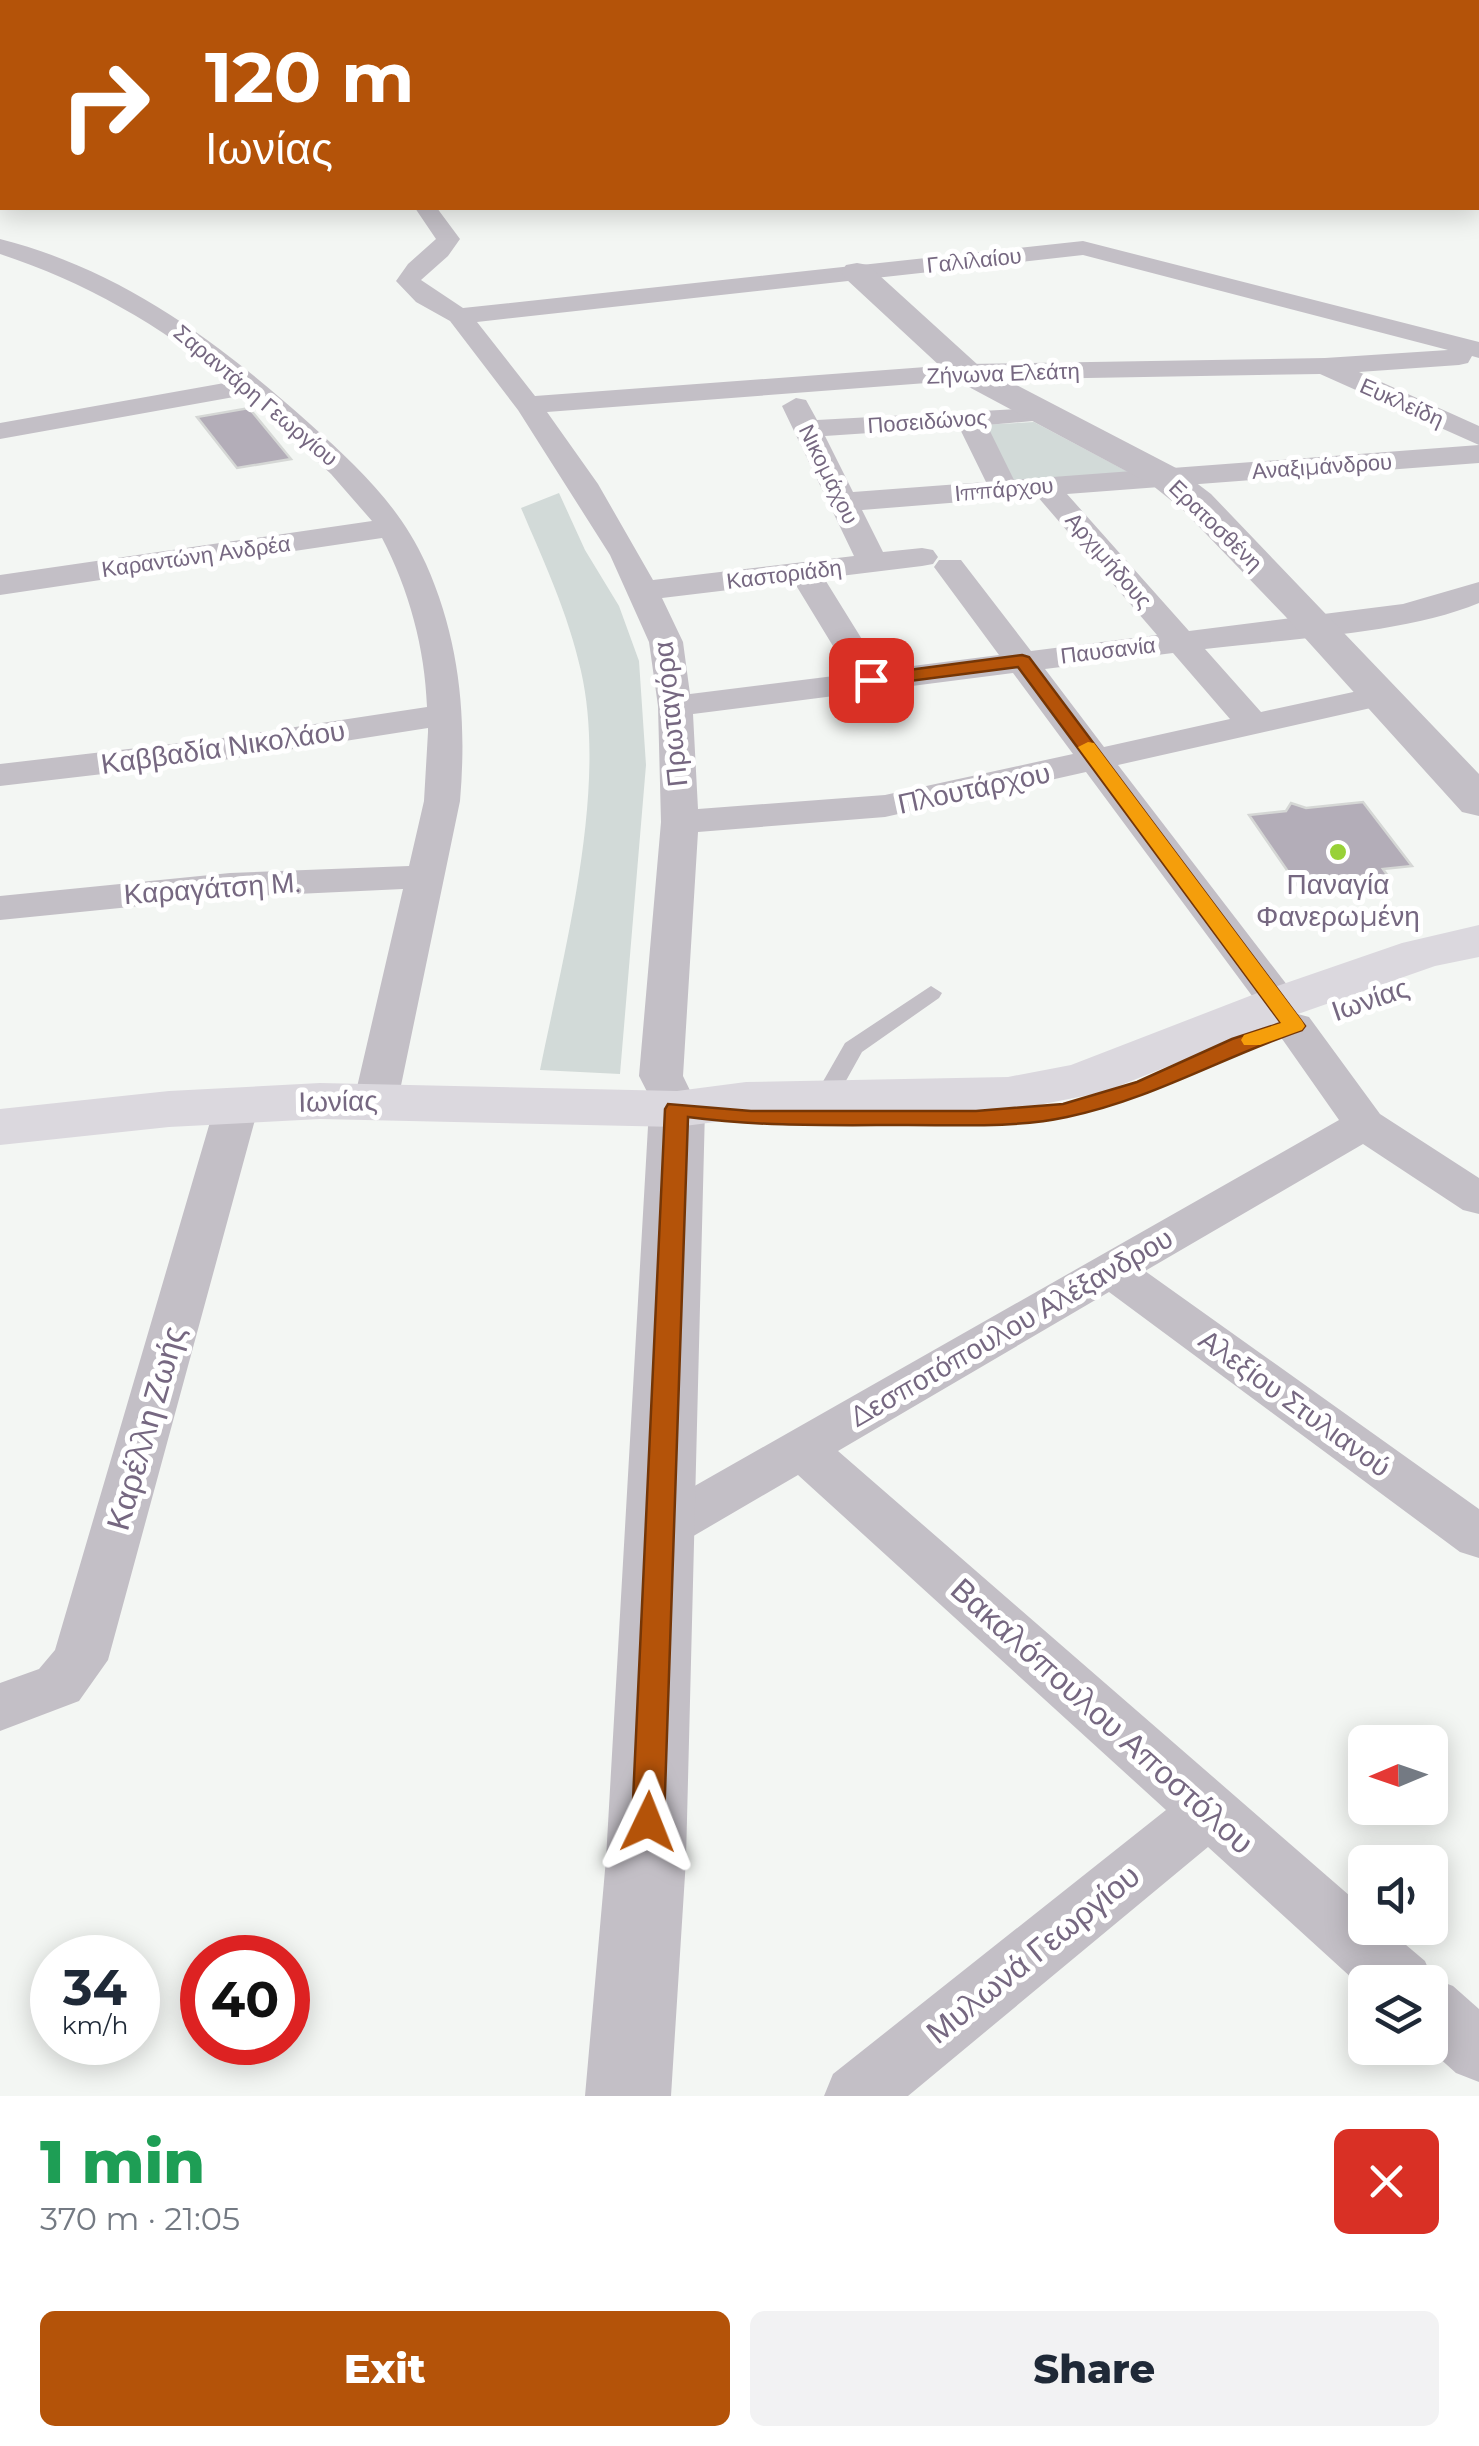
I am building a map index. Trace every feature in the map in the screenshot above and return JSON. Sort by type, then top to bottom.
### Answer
[{"type":"main road","name":"Ιωνίας","points":[[0,1127],[237,1105],[392,1100],[645,1108],[751,1118],[976,1118],[1064,1111],[1146,1087],[1240,1044],[1287,1014],[1420,954],[1479,941]]},
{"type":"main road","name":"Ιωνίας","points":[[645,1108],[746,1100],[1008,1094],[1050,1088],[1287,1014],[1479,962]]},
{"type":"street","points":[[427,210],[448,239],[445,248],[418,266],[408,281],[425,297],[460,316]]},
{"type":"street","name":"Σαραντάρη Γεωργίου","points":[[0,246],[79,272],[126,296],[197,341],[345,472],[391,527],[411,565],[443,681],[448,754],[442,801],[424,876],[392,1100]]},
{"type":"street","name":"Γαλιλαίου","points":[[460,316],[1083,248],[1479,352]]},
{"type":"street","name":"Ερατοσθένη","points":[[858,272],[966,372],[1166,476],[1197,502],[1479,802]]},
{"type":"street","name":"Πρωταγόρα","points":[[460,316],[583,484],[646,591],[666,642],[675,706],[680,822],[661,1076],[645,1108]]},
{"type":"street","name":"Ζήνωνα Ελεάτη","points":[[528,406],[966,372],[1325,366],[1479,352]]},
{"type":"street","name":"Ευκλείδη","points":[[1325,366],[1479,436]]},
{"type":"street","points":[[0,431],[251,386]]},
{"type":"street","name":"Νικομάχου","points":[[786,386],[873,563]]},
{"type":"street","name":"Ποσειδώνος","points":[[808,429],[1046,413]]},
{"type":"street","points":[[969,418],[1004,489]]},
{"type":"street","name":"Αναξιμάνδρου","points":[[1166,476],[1479,454]]},
{"type":"street","name":"Ιππάρχου","points":[[842,502],[1166,476]]},
{"type":"street","name":"Αρχιμήδους","points":[[1044,486],[1253,724]]},
{"type":"street","name":"Καραντώνη Ανδρέα","points":[[0,585],[391,527]]},
{"type":"street","name":"Καστοριάδη","points":[[646,591],[873,563],[936,562],[1022,661]]},
{"type":"street","points":[[804,572],[871,680]]},
{"type":"street","name":"Παυσανία","points":[[675,706],[1430,610],[1479,592]]},
{"type":"street","points":[[1022,661],[1287,1014],[1364,1124],[1479,1200]]},
{"type":"street","name":"Πλουτάρχου","points":[[680,822],[885,806],[1098,762],[1381,696]]},
{"type":"street","name":"Καββαδία Νικολάου","points":[[0,775],[223,749],[446,716]]},
{"type":"street","name":"Καραγάτση Μ.","points":[[0,908],[230,885],[424,876]]},
{"type":"street","name":"Καρέλλη Ζωής","points":[[0,1706],[58,1684],[80,1660],[237,1105]]},
{"type":"street","points":[[628,2096],[646,1859],[659,1531],[645,1108]]},
{"type":"street","name":"Δεσποτόπουλου Αλέξανδρου","points":[[659,1531],[1364,1124]]},
{"type":"street","name":"Αλεξίου Στυλιανού","points":[[1111,1270],[1479,1537]]},
{"type":"street","name":"Βακαλόπουλου Αποστόλου","points":[[802,1448],[1383,1965]]},
{"type":"street","name":"Μυλωνά Γεωργίου","points":[[857,2096],[1209,1812]]},
{"type":"street","points":[[1448,2024],[1479,2051]]},
{"type":"lane","points":[[825,1099],[853,1048],[931,993]]},
{"type":"shaded area","points":[[1034,422],[1130,473],[1009,482],[980,425]]},
{"type":"shaded area","points":[[559,493],[585,550],[619,606],[639,661],[646,765],[620,1074],[540,1070],[580,870],[589,767],[588,717],[576,650],[521,508]]},
{"type":"building","points":[[249,408],[291,459],[237,468],[197,417]]},
{"type":"building","name":"Παναγία Φανερωμένη","points":[[1363,802],[1412,866],[1383,869],[1390,879],[1300,889],[1249,815],[1286,811],[1291,803],[1306,808]]},
{"type":"slow traffic","points":[[1088,747],[1294,1026],[1252,1040]]},
{"type":"place","name":"Παναγία Φανερωμένη","points":[[1338,852]]},
{"type":"route","points":[[648,1822],[677,1109],[751,1118],[976,1118],[1064,1111],[1146,1087],[1240,1044],[1294,1026],[1022,661],[871,680]]}]
